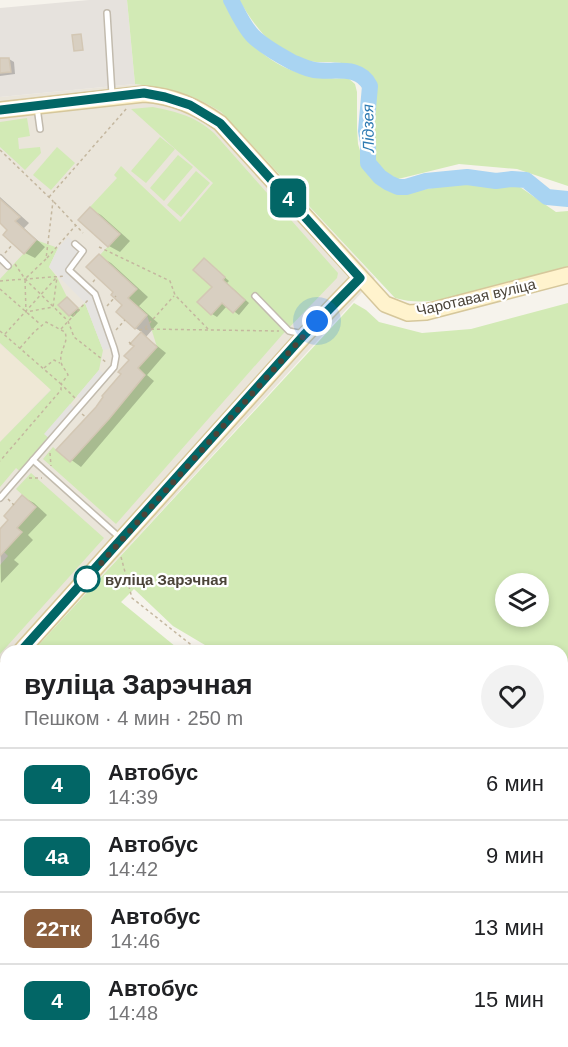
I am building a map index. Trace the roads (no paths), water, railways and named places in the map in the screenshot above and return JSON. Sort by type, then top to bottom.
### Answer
[{"type":"street","name":"Чаротавая вуліца","points":[[0,110],[144,93],[190,105],[220,123],[385,304],[408,313],[426,312],[568,275]]},
{"type":"street","points":[[26,645],[304,335],[360,278]]},
{"type":"lane","points":[[107,13],[112,97]]},
{"type":"lane","points":[[36,106],[40,129]]},
{"type":"lane","points":[[3,498],[33,460],[114,368],[116,356],[114,348],[95,294],[69,270],[83,250],[75,244]]},
{"type":"lane","points":[[2,256],[12,265]]},
{"type":"lane","points":[[255,296],[289,331],[304,335]]},
{"type":"lane","points":[[33,460],[120,542]]},
{"type":"waterway","name":"Лідзея","points":[[231,0],[253,36],[292,62],[314,70],[353,72],[365,79],[370,86],[366,131],[368,163],[380,177],[389,183],[398,187],[406,187],[426,181],[467,177],[496,181],[526,180],[547,197],[568,199]]},
{"type":"place","name":"вуліца Зарэчная","points":[[87,579]]}]
